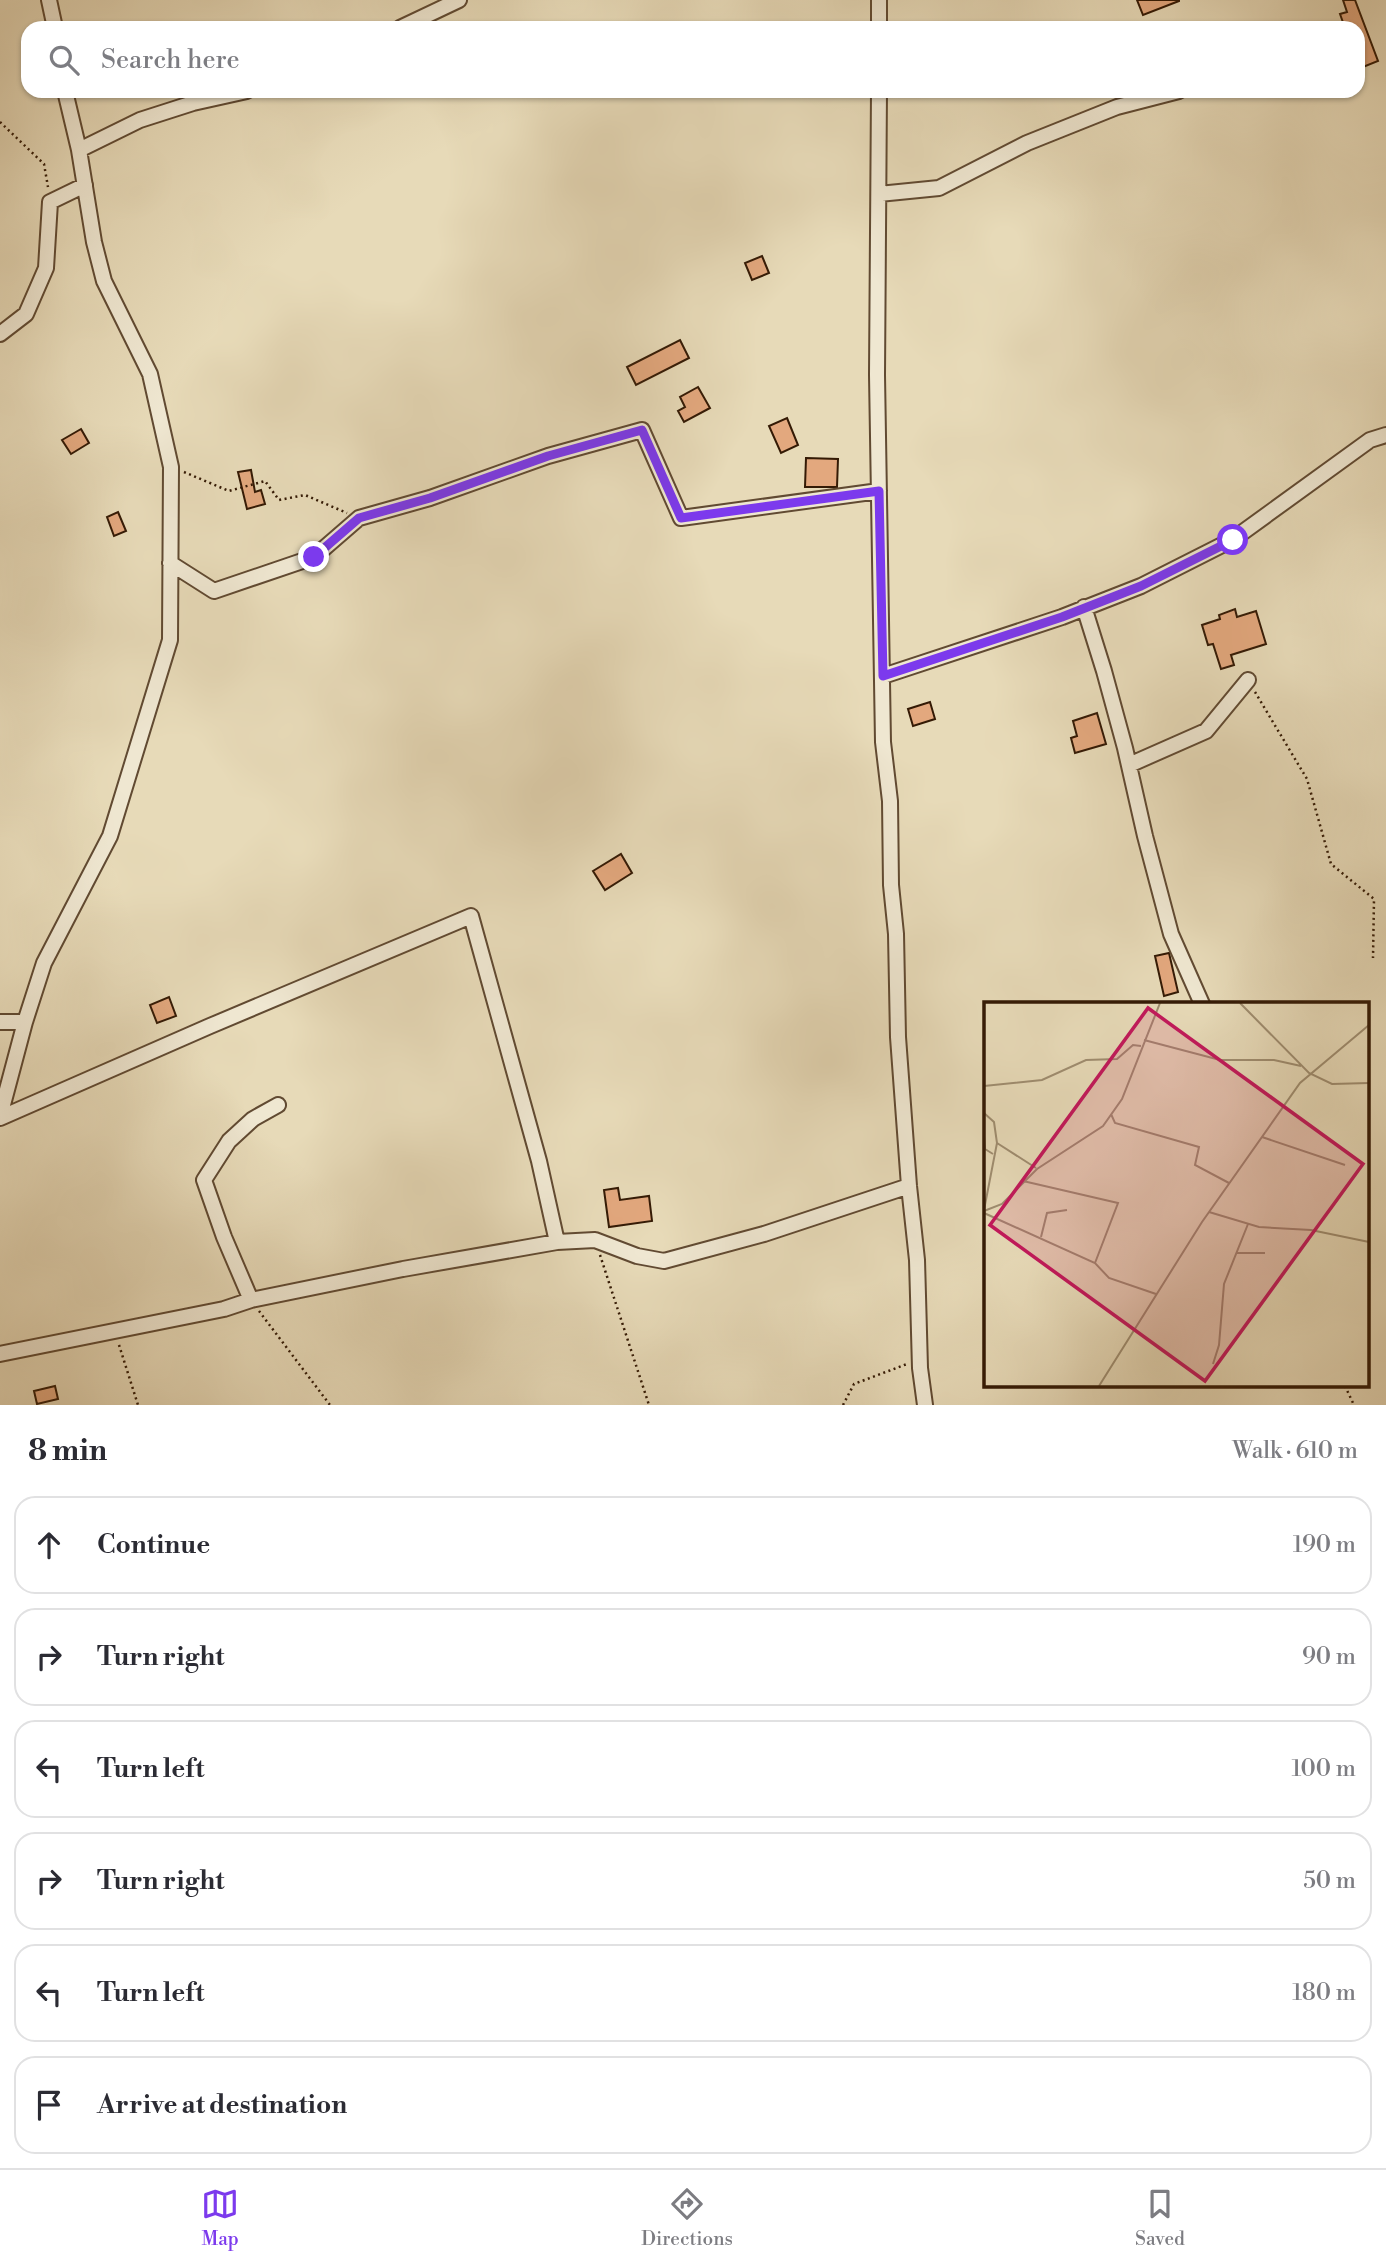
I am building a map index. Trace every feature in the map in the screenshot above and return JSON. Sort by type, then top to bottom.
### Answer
[{"type":"street","points":[[49,0],[54,21]]},
{"type":"street","points":[[415,21],[459,0]]},
{"type":"street","points":[[879,0],[879,21]]},
{"type":"street","points":[[0,1117],[25,1022],[44,964],[110,836],[170,640],[172,467],[150,374],[104,281],[67,98]]},
{"type":"street","points":[[79,150],[140,120],[216,98]]},
{"type":"street","points":[[879,98],[877,387],[883,742],[890,801],[891,885],[897,934],[898,1037],[925,1405]]},
{"type":"street","points":[[879,194],[939,188],[1027,143],[1117,107],[1152,98]]},
{"type":"street","points":[[0,334],[26,314],[46,268],[50,202],[85,185]]},
{"type":"street","points":[[170,563],[214,591],[314,557],[359,518],[430,498],[548,456],[642,430],[681,518],[879,491]]},
{"type":"street","points":[[883,676],[1062,617],[1141,586],[1233,540],[1370,440],[1386,435]]},
{"type":"street","points":[[1084,607],[1104,671],[1171,934],[1201,1002]]},
{"type":"street","points":[[1129,765],[1206,731],[1248,680]]},
{"type":"street","points":[[0,1117],[471,916],[539,1161],[557,1242]]},
{"type":"street","points":[[0,1022],[25,1022]]},
{"type":"street","points":[[251,1300],[224,1237],[204,1180],[229,1141],[253,1119],[278,1105]]},
{"type":"street","points":[[0,1354],[224,1309],[251,1300],[403,1269],[557,1242],[594,1240],[638,1256],[664,1261],[764,1234],[909,1186]]},
{"type":"path","points":[[0,122],[44,164],[50,202]]},
{"type":"path","points":[[172,467],[229,491],[265,481],[279,500],[305,495],[359,518]]},
{"type":"path","points":[[1248,680],[1307,779],[1331,864],[1374,899],[1373,958]]},
{"type":"path","points":[[594,1240],[649,1405]]},
{"type":"path","points":[[251,1300],[330,1405]]},
{"type":"path","points":[[115,1330],[138,1405]]},
{"type":"path","points":[[843,1405],[854,1384],[920,1359]]},
{"type":"path","points":[[1346,1388],[1354,1405]]},
{"type":"building","points":[[1137,0],[1179,0],[1179,1],[1143,15]]},
{"type":"building","points":[[1343,0],[1355,0],[1363,21],[1342,21],[1340,14],[1347,12]]},
{"type":"building","points":[[1365,27],[1378,61],[1365,66]]},
{"type":"building","points":[[762,256],[769,273],[752,280],[745,263]]},
{"type":"building","points":[[680,340],[689,358],[636,385],[627,367]]},
{"type":"building","points":[[698,387],[710,408],[684,422],[678,411],[685,407],[680,397]]},
{"type":"building","points":[[787,418],[798,445],[781,453],[769,426]]},
{"type":"building","points":[[81,429],[89,443],[71,454],[62,440]]},
{"type":"building","points":[[806,458],[838,459],[837,487],[805,487]]},
{"type":"building","points":[[251,470],[255,492],[261,490],[265,504],[247,509],[238,472]]},
{"type":"building","points":[[118,512],[126,531],[114,536],[107,517]]},
{"type":"building","points":[[1235,609],[1237,617],[1256,611],[1266,644],[1231,655],[1234,665],[1221,669],[1213,644],[1208,645],[1202,625],[1220,619],[1219,615]]},
{"type":"building","points":[[930,702],[935,719],[913,726],[908,709]]},
{"type":"building","points":[[1097,713],[1106,744],[1075,753],[1071,738],[1077,736],[1073,721]]},
{"type":"building","points":[[621,854],[632,873],[605,890],[593,871]]},
{"type":"building","points":[[1169,953],[1178,992],[1164,996],[1155,956]]},
{"type":"building","points":[[169,997],[176,1016],[157,1023],[150,1005]]},
{"type":"building","points":[[618,1188],[620,1200],[649,1196],[652,1221],[609,1227],[604,1190]]},
{"type":"building","points":[[55,1386],[58,1399],[37,1404],[34,1391]]},
{"type":"route","points":[[314,557],[359,518],[430,498],[548,456],[642,430],[681,518],[879,491],[883,676],[1062,617],[1141,586],[1233,540]]}]
